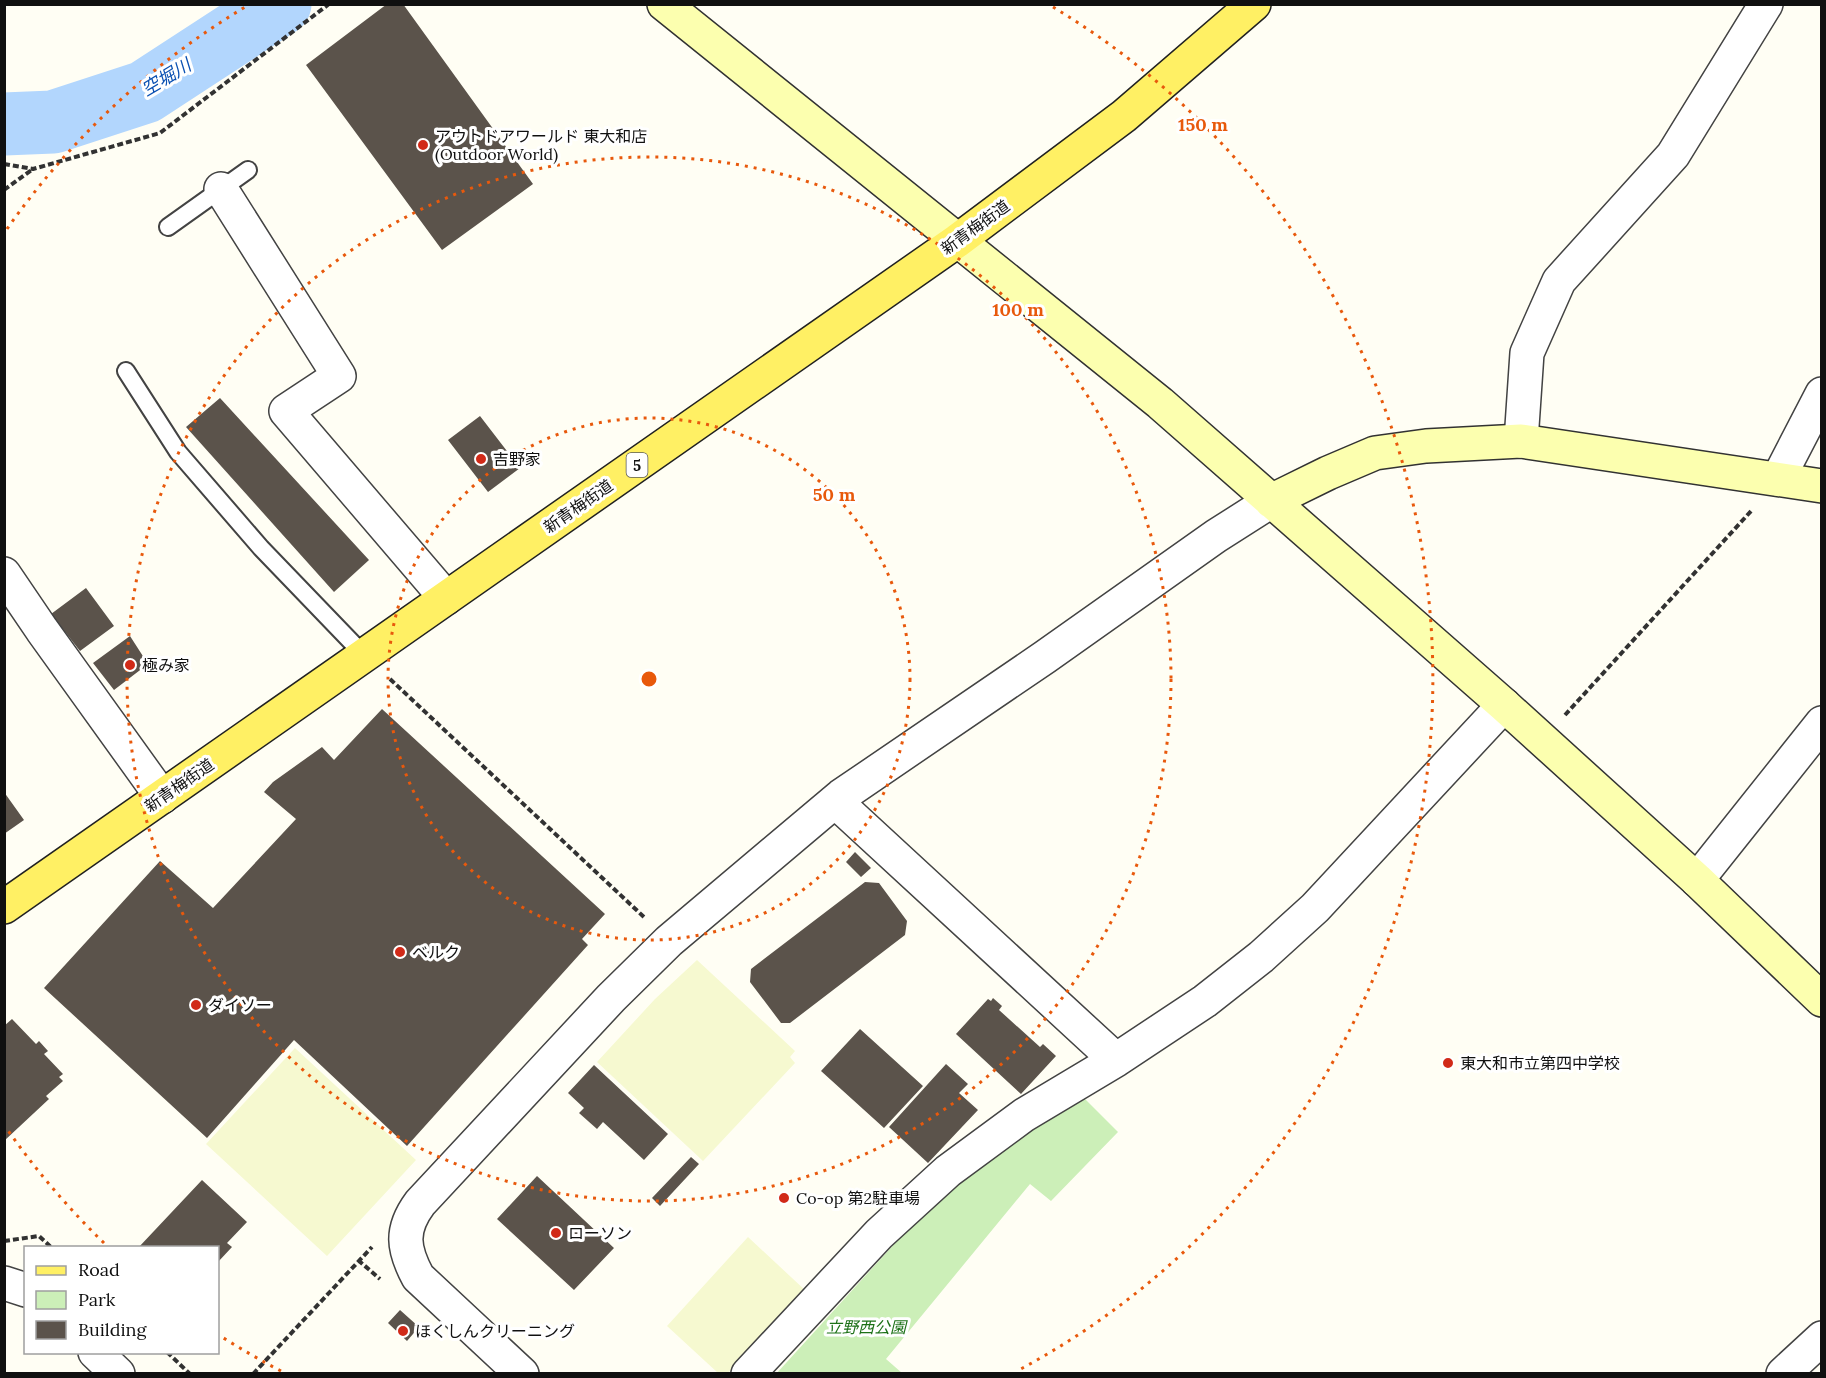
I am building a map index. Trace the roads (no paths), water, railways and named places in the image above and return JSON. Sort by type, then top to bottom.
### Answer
[{"type":"main road","name":"新青梅街道","points":[[4,907],[957,241],[1124,116],[1254,4]]},
{"type":"street","points":[[664,4],[1160,403],[1504,705],[1697,880],[1821,1000]]},
{"type":"street","points":[[1521,441],[1527,352],[1559,281],[1673,155],[1766,4]]},
{"type":"street","points":[[221,189],[339,376],[285,411],[446,598]]},
{"type":"street","points":[[1778,479],[1821,394]]},
{"type":"street","points":[[522,1374],[418,1277],[407,1257],[405,1235],[410,1216],[420,1203],[611,998],[669,941],[835,801],[1216,536],[1271,501],[1328,473],[1375,453],[1426,446],[1521,441],[1821,486]]},
{"type":"street","points":[[4,574],[162,797]]},
{"type":"street","points":[[748,1374],[879,1234],[948,1171],[1024,1115],[1116,1060],[1214,993],[1261,957],[1315,908],[1504,705]]},
{"type":"street","points":[[1697,880],[1821,723]]},
{"type":"street","points":[[835,801],[1116,1060]]},
{"type":"street","points":[[4,1283],[24,1289]]},
{"type":"street","points":[[1783,1374],[1821,1338]]},
{"type":"lane","points":[[168,227],[248,170]]},
{"type":"lane","points":[[126,371],[178,452],[261,548],[364,655]]},
{"type":"waterway","name":"空堀川","points":[[4,124],[53,122],[145,92],[280,4]]},
{"type":"place","name":"アウトドアワールド 東大和店 (Outdoor World)","points":[[423,145]]},
{"type":"place","name":"吉野家","points":[[481,459]]},
{"type":"place","name":"極み家","points":[[130,665]]},
{"type":"place","name":"ベルク","points":[[400,952]]},
{"type":"place","name":"ダイソー","points":[[196,1005]]},
{"type":"place","name":"東大和市立第四中学校","points":[[1448,1063]]},
{"type":"place","name":"Co-op 第2駐車場","points":[[784,1198]]},
{"type":"place","name":"ローソン","points":[[556,1233]]},
{"type":"place","name":"ほくしんクリーニング","points":[[403,1331]]},
{"type":"park label","name":"立野西公園","points":[[866,1327]]}]
